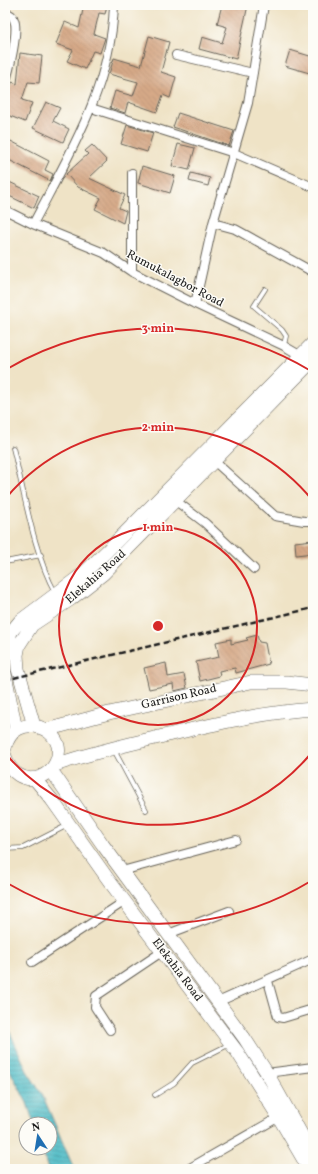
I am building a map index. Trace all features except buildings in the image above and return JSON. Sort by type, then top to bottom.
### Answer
[{"type":"main road","name":"Elekahia Road","points":[[313,342],[308,360],[214,461],[103,574],[71,599],[32,625],[24,635],[19,645],[17,655],[18,669],[40,728],[51,734],[57,746],[57,758],[53,767],[122,871],[218,1002],[267,1073],[313,1155]]},
{"type":"main road","name":"Elekahia Road","points":[[5,652],[8,640],[15,626],[32,611],[84,573],[308,360]]},
{"type":"main road","points":[[5,674],[8,740]]},
{"type":"main road","name":"Garrison Road","points":[[8,740],[21,727],[40,728],[251,682],[287,682],[313,685]]},
{"type":"main road","points":[[5,756],[9,766],[10,775],[34,778],[46,774],[53,767],[113,748],[245,718],[313,709]]},
{"type":"main road","name":"Elekahia Road","points":[[34,778],[70,824],[231,1044],[279,1117],[309,1169]]},
{"type":"street","points":[[33,224],[81,133],[91,108],[105,69],[114,5]]},
{"type":"street","points":[[195,304],[213,223],[248,103],[264,5]]},
{"type":"street","points":[[5,12],[11,15],[15,21],[16,29],[9,72],[5,83]]},
{"type":"street","points":[[176,55],[253,73]]},
{"type":"street","points":[[91,108],[234,153],[313,187]]},
{"type":"street","points":[[132,173],[132,272]]},
{"type":"street","name":"Rumukalagbor Road","points":[[5,210],[33,224],[104,253],[132,272],[284,346],[308,360]]},
{"type":"street","points":[[213,223],[235,229],[313,272]]},
{"type":"street","points":[[214,461],[275,516],[313,521]]},
{"type":"street","points":[[176,501],[205,523],[254,569]]},
{"type":"street","points":[[122,871],[236,840]]},
{"type":"street","points":[[32,962],[125,901]]},
{"type":"street","points":[[168,934],[229,911]]},
{"type":"street","points":[[110,1030],[96,1007],[96,996],[163,951]]},
{"type":"street","points":[[218,1002],[268,981],[287,970],[313,959]]},
{"type":"street","points":[[268,981],[278,1017],[283,1018],[313,1009]]},
{"type":"street","points":[[267,1073],[313,1067]]},
{"type":"street","points":[[188,1169],[279,1117]]},
{"type":"lane","points":[[265,289],[254,306],[282,330],[286,336],[284,346]]},
{"type":"lane","points":[[13,448],[41,555],[49,582],[56,594]]},
{"type":"lane","points":[[5,562],[41,555]]},
{"type":"lane","points":[[113,748],[146,810]]},
{"type":"lane","points":[[5,849],[23,848],[70,824]]},
{"type":"lane","points":[[155,1095],[174,1082],[192,1063],[231,1044]]},
{"type":"water","points":[[5,1021],[27,1071],[42,1094],[51,1116],[31,1116],[27,1103],[5,1061]]},
{"type":"water","points":[[58,1132],[74,1169],[48,1169],[44,1156],[58,1156]]},
{"type":"railway","points":[[5,680],[313,608]]}]
